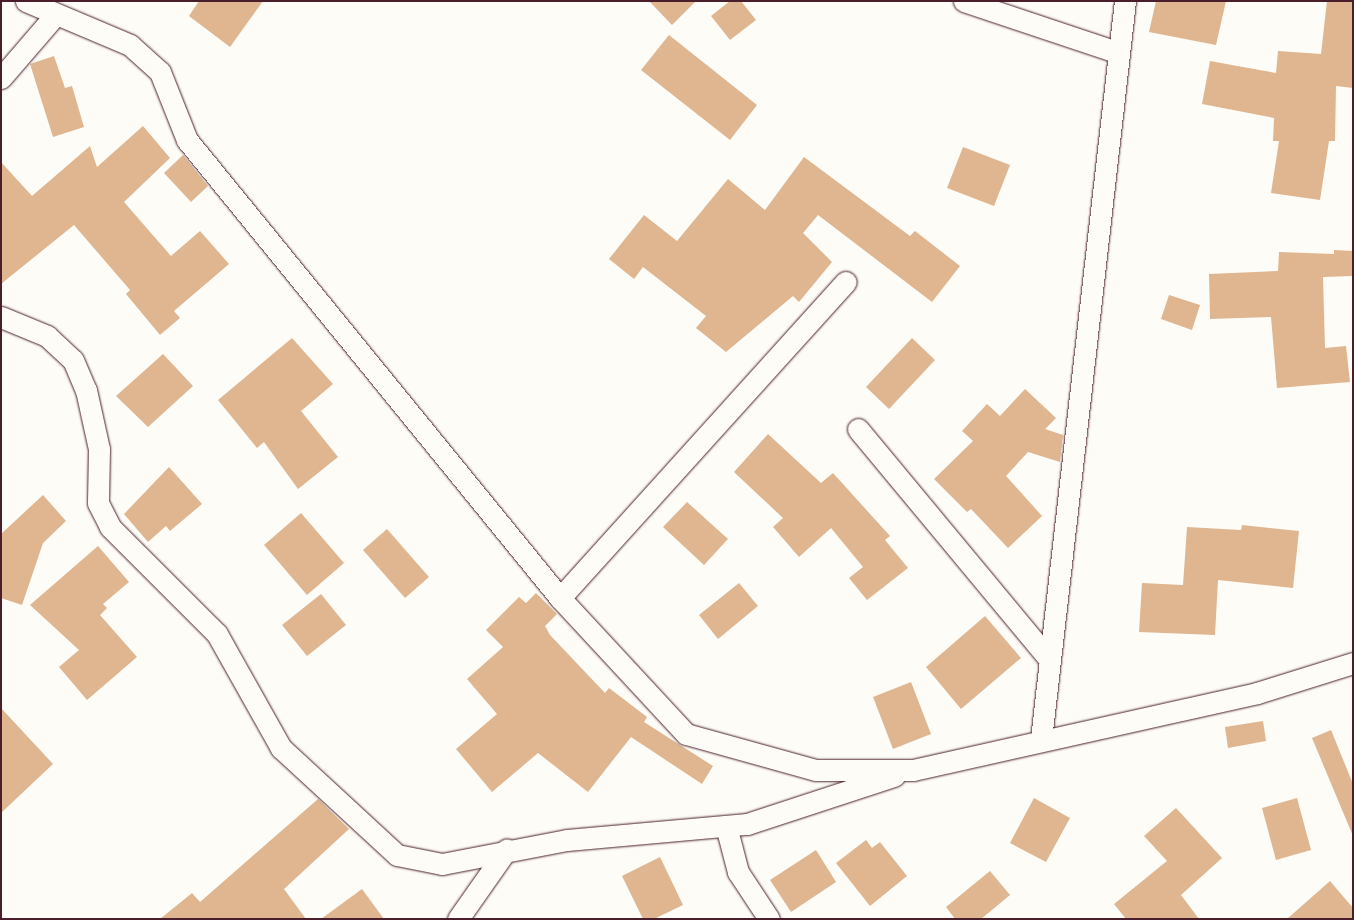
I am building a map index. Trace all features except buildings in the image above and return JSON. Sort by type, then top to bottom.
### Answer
[{"type":"street","points":[[964,1],[1119,53]]},
{"type":"street","points":[[1041,739],[1125,1]]},
{"type":"street","points":[[1,78],[42,6],[130,45],[160,72],[187,140],[560,598],[686,734],[816,770],[913,770]]},
{"type":"street","points":[[560,598],[846,282]]},
{"type":"street","points":[[1,318],[47,336],[73,360],[86,390],[99,449],[101,511],[110,527],[217,634],[281,748],[397,855],[442,864],[507,849],[747,824],[913,770],[1041,739],[1257,693],[1353,663]]},
{"type":"street","points":[[858,429],[1050,660]]},
{"type":"street","points":[[726,826],[738,872],[769,919]]},
{"type":"street","points":[[458,919],[507,849]]}]
